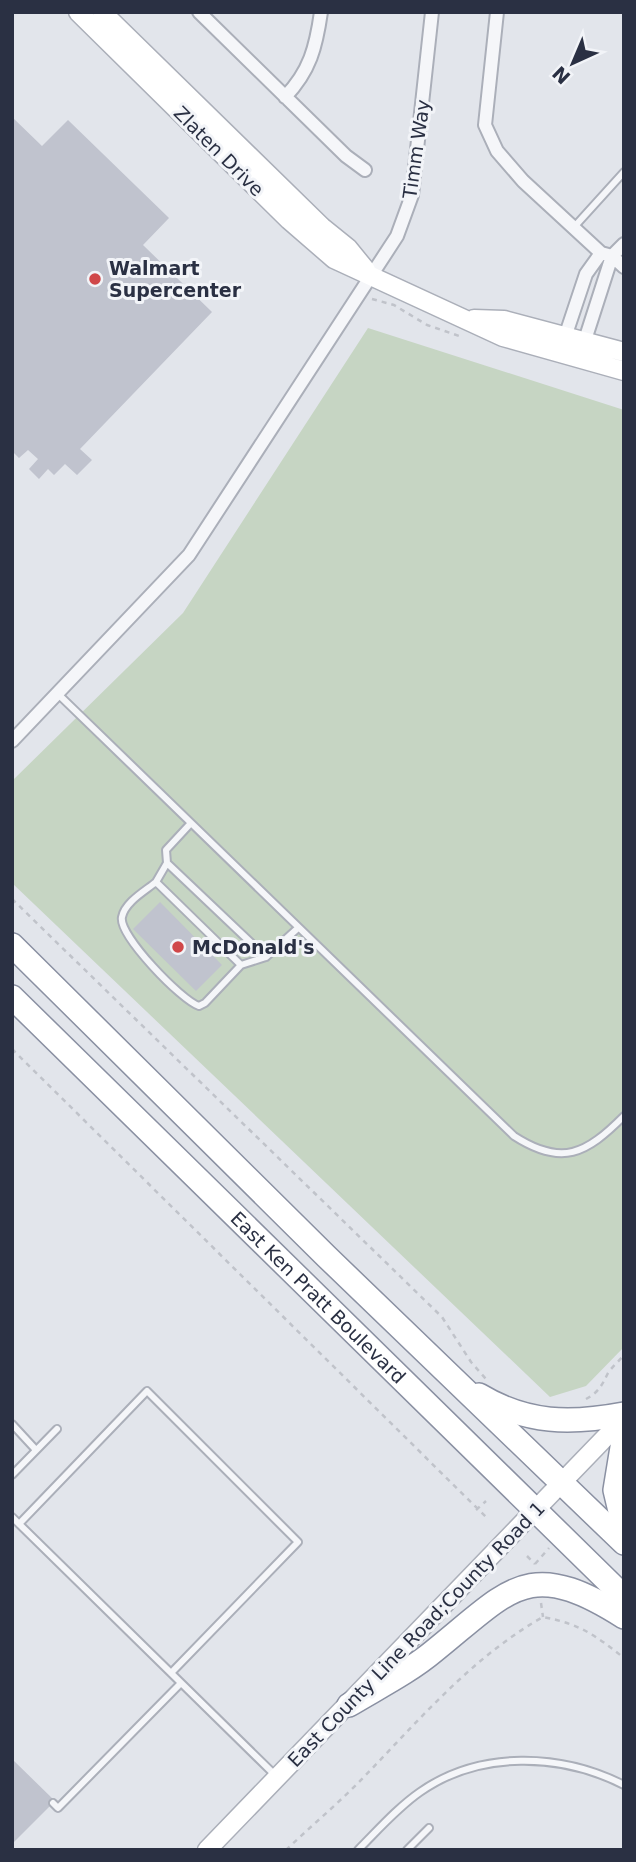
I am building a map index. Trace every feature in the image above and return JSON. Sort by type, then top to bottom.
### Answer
[{"type":"highway","name":"East Ken Pratt Boulevard","points":[[12,943],[624,1543]]},
{"type":"highway","name":"East Ken Pratt Boulevard","points":[[12,997],[534,1512],[624,1597]]},
{"type":"highway","points":[[456,1381],[524,1416],[551,1422],[624,1416]]},
{"type":"highway","points":[[624,1435],[615,1490],[624,1528]]},
{"type":"highway","points":[[348,1705],[432,1653],[508,1592],[538,1584],[564,1585],[624,1617]]},
{"type":"street","name":"Zlaten Drive","points":[[78,12],[312,241],[334,258],[503,337],[624,371]]},
{"type":"street","name":"Zlaten Drive","points":[[102,12],[323,228],[348,248],[370,275]]},
{"type":"street","points":[[199,12],[346,156],[365,170]]},
{"type":"street","points":[[285,97],[302,79],[315,52],[321,12]]},
{"type":"street","name":"Timm Way","points":[[12,741],[189,555],[397,236],[412,195],[432,12]]},
{"type":"street","points":[[497,12],[485,125],[497,151],[523,181],[624,267]]},
{"type":"street","points":[[566,334],[586,274],[606,254],[624,244]]},
{"type":"street","points":[[585,340],[599,302],[606,254]]},
{"type":"street","points":[[579,296],[599,302]]},
{"type":"street","name":"Zlaten Drive","points":[[466,319],[504,320],[566,334],[624,352]]},
{"type":"street","name":"East County Line Road;County Road 1","points":[[207,1850],[624,1416]]},
{"type":"lane","points":[[575,226],[624,172]]},
{"type":"lane","points":[[58,694],[514,1136],[549,1154],[566,1155],[584,1150],[601,1139],[624,1116]]},
{"type":"lane","points":[[191,823],[166,850],[167,863],[156,882],[130,903],[122,916],[122,926],[129,940],[187,998],[199,1006],[205,1003],[241,965],[265,957],[298,928]]},
{"type":"lane","points":[[167,863],[265,957]]},
{"type":"lane","points":[[156,882],[241,965]]},
{"type":"lane","points":[[19,1524],[147,1391],[298,1542],[171,1673]]},
{"type":"lane","points":[[12,1424],[36,1450]]},
{"type":"lane","points":[[12,1475],[57,1429]]},
{"type":"lane","points":[[12,1517],[277,1777]]},
{"type":"lane","points":[[53,1803],[58,1808],[181,1683]]},
{"type":"lane","points":[[358,1850],[422,1791],[452,1774],[481,1765],[525,1760],[549,1762],[586,1769],[624,1785]]},
{"type":"lane","points":[[407,1850],[429,1828]]},
{"type":"path","points":[[12,900],[442,1317],[471,1362],[493,1386]]},
{"type":"path","points":[[12,1049],[487,1518]]},
{"type":"path","points":[[577,1405],[596,1394],[624,1355]]},
{"type":"path","points":[[476,1510],[486,1500]]},
{"type":"path","points":[[527,1556],[535,1564],[552,1545]]},
{"type":"path","points":[[540,1593],[543,1617]]},
{"type":"path","points":[[286,1850],[459,1682],[512,1635],[543,1617],[591,1631],[624,1658]]},
{"type":"green space","points":[[368,328],[624,410],[624,1347],[586,1386],[550,1397],[12,883],[12,781],[183,613]]},
{"type":"building","name":"Walmart Supercenter","points":[[12,117],[42,146],[68,120],[169,218],[143,245],[212,312],[80,449],[92,460],[77,475],[65,464],[54,475],[48,469],[39,479],[29,469],[38,459],[28,450],[19,458],[12,451]]},
{"type":"building","name":"McDonald's","points":[[160,902],[222,965],[196,991],[133,929]]},
{"type":"building","points":[[12,1759],[55,1801],[12,1844]]},
{"type":"place","name":"Walmart Supercenter","points":[[95,279]]},
{"type":"place","name":"McDonald's","points":[[178,947]]}]
